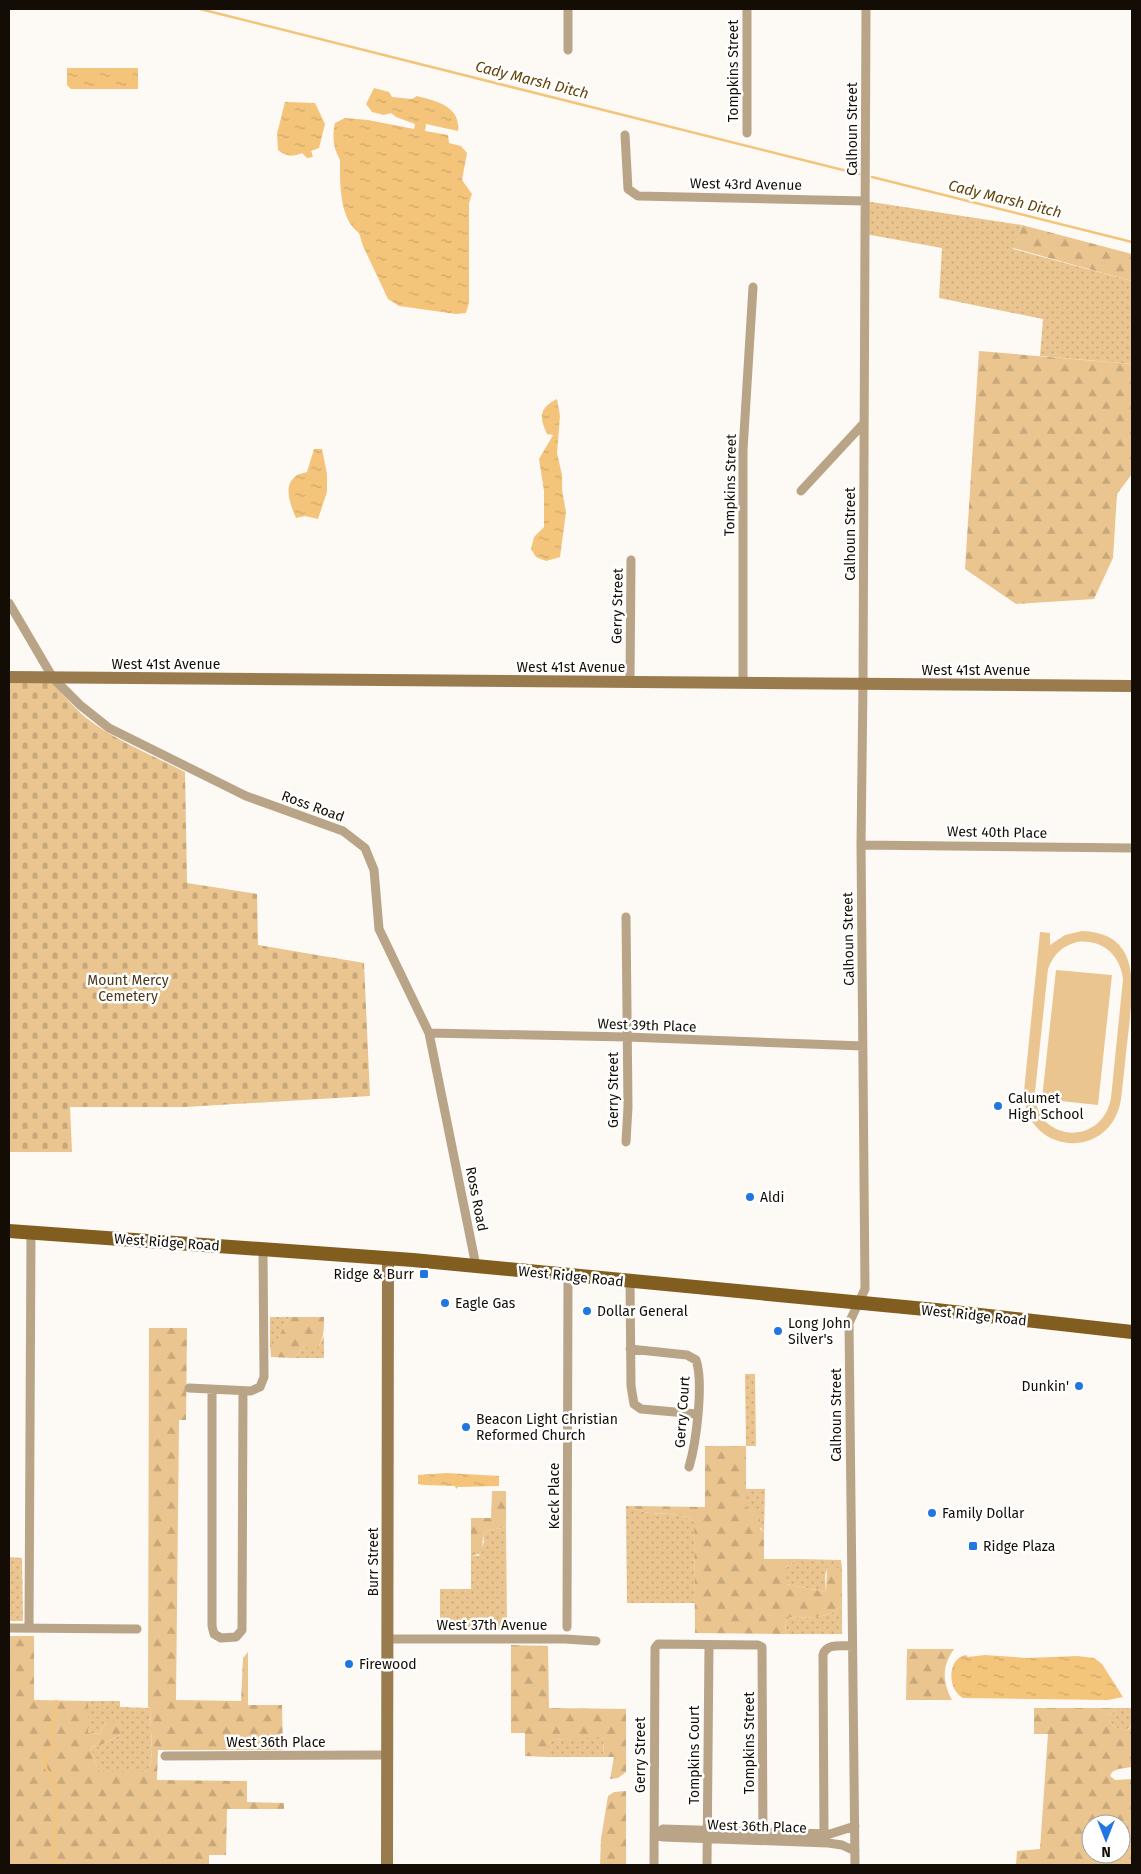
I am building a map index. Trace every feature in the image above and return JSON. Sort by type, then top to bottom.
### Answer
[{"type":"main road","name":"West Ridge Road","points":[[9,1232],[388,1258],[858,1302],[1132,1332]]},
{"type":"street","points":[[568,9],[568,50]]},
{"type":"street","name":"Tompkins Street","points":[[747,9],[747,133]]},
{"type":"street","name":"Calhoun Street","points":[[855,1865],[849,1323],[864,1289],[864,1046],[861,845],[866,9]]},
{"type":"street","name":"West 43rd Avenue","points":[[625,135],[628,189],[638,196],[865,201]]},
{"type":"street","name":"Tompkins Street","points":[[743,683],[743,450],[753,287]]},
{"type":"street","points":[[801,491],[864,423]]},
{"type":"street","name":"Gerry Street","points":[[630,682],[631,560]]},
{"type":"street","name":"Ross Road","points":[[9,603],[53,678],[80,705],[109,728],[246,796],[343,831],[365,848],[374,870],[379,929],[429,1033],[476,1266]]},
{"type":"street","name":"West 41st Avenue","points":[[9,678],[1132,686]]},
{"type":"street","name":"West 40th Place","points":[[861,845],[1132,848]]},
{"type":"street","name":"Gerry Street","points":[[626,917],[628,1107],[626,1142]]},
{"type":"street","name":"West 39th Place","points":[[429,1033],[627,1037],[864,1046]]},
{"type":"street","points":[[29,1628],[31,1233]]},
{"type":"street","points":[[189,1388],[243,1391],[257,1389],[264,1380],[263,1249]]},
{"type":"street","name":"Burr Street","points":[[387,1865],[388,1258]]},
{"type":"street","name":"Keck Place","points":[[567,1627],[568,1275]]},
{"type":"street","points":[[630,1281],[631,1389],[636,1407],[646,1410],[697,1414]]},
{"type":"street","name":"Gerry Court","points":[[630,1348],[687,1355],[694,1358],[698,1372],[697,1414],[695,1446],[689,1467]]},
{"type":"street","points":[[212,1390],[212,1623],[214,1634],[222,1638],[236,1637],[242,1630],[243,1391]]},
{"type":"street","points":[[9,1628],[137,1629]]},
{"type":"street","name":"West 37th Avenue","points":[[388,1639],[565,1639],[596,1642]]},
{"type":"street","name":"Gerry Street","points":[[654,1865],[656,1834],[655,1648],[656,1645],[709,1645]]},
{"type":"street","name":"Tompkins Street","points":[[709,1645],[761,1646],[763,1836]]},
{"type":"street","name":"Tompkins Court","points":[[707,1865],[709,1645]]},
{"type":"street","points":[[824,1834],[822,1658],[825,1649],[852,1646]]},
{"type":"street","name":"West 36th Place","points":[[165,1756],[387,1755]]},
{"type":"street","name":"West 36th Place","points":[[656,1834],[663,1837],[824,1834],[837,1833],[855,1826]]},
{"type":"street","name":"West 36th Place","points":[[763,1836],[828,1843],[845,1846],[855,1851]]},
{"type":"green space","points":[[865,201],[1022,225],[1013,249],[1132,281],[1132,364],[1040,356],[1043,319],[939,298],[942,248],[865,234]]},
{"type":"green space","points":[[1022,225],[1132,254],[1132,281],[1013,248]]},
{"type":"green space","points":[[979,351],[1132,364],[1132,474],[1117,494],[1113,558],[1094,599],[1016,604],[965,569]]},
{"type":"green space","name":"Mount Mercy Cemetery","points":[[9,680],[53,682],[76,709],[96,725],[121,740],[185,772],[187,883],[257,894],[258,945],[364,963],[370,1096],[185,1107],[70,1107],[72,1152],[9,1152]]},
{"type":"green space","points":[[1082,931],[1101,934],[1115,941],[1124,951],[1129,964],[1132,995],[1121,1099],[1114,1120],[1101,1134],[1086,1141],[1068,1143],[1052,1139],[1037,1128],[1027,1112],[1024,1091],[1040,932],[1050,933],[1050,945],[1065,935]],"holes":[[[1077,942],[1094,943],[1108,950],[1118,962],[1123,979],[1111,1098],[1105,1114],[1095,1125],[1083,1131],[1069,1132],[1056,1129],[1045,1121],[1038,1109],[1035,1092],[1048,969],[1055,955],[1063,949]]]},
{"type":"green space","points":[[1056,970],[1112,975],[1098,1105],[1042,1099]]},
{"type":"green space","points":[[270,1317],[289,1317],[277,1344],[270,1345]]},
{"type":"green space","points":[[289,1317],[324,1317],[322,1339],[315,1351],[304,1346],[294,1358],[271,1357],[270,1345],[277,1343]]},
{"type":"green space","points":[[149,1328],[187,1328],[186,1420],[179,1420],[176,1700],[241,1701],[243,1658],[248,1652],[248,1705],[282,1705],[283,1750],[158,1750],[157,1780],[247,1781],[247,1802],[284,1803],[284,1809],[227,1809],[226,1855],[209,1855],[209,1865],[9,1865],[9,1636],[34,1636],[34,1700],[88,1701],[88,1733],[99,1734],[106,1723],[111,1721],[121,1727],[120,1735],[99,1746],[91,1747],[95,1764],[101,1772],[144,1772],[150,1768],[152,1750],[150,1708],[148,1707]]},
{"type":"green space","points":[[324,1336],[324,1358],[294,1358],[304,1346],[319,1346]]},
{"type":"green space","points":[[745,1374],[755,1374],[756,1446],[746,1446]]},
{"type":"green space","points":[[705,1446],[746,1446],[746,1510],[760,1511],[760,1529],[764,1532],[764,1559],[797,1559],[786,1568],[786,1584],[826,1592],[827,1567],[842,1568],[842,1605],[836,1610],[830,1614],[816,1617],[786,1617],[785,1634],[695,1633],[694,1522],[679,1515],[646,1512],[632,1506],[705,1507]]},
{"type":"green space","points":[[746,1489],[765,1489],[764,1532],[746,1511]]},
{"type":"green space","points":[[492,1491],[506,1491],[506,1527],[486,1531],[483,1535],[482,1554],[471,1555],[471,1518],[491,1518]]},
{"type":"green space","points":[[626,1506],[632,1506],[646,1512],[679,1515],[694,1522],[695,1603],[627,1603]]},
{"type":"green space","points":[[506,1527],[507,1630],[440,1630],[440,1589],[471,1589],[471,1555],[479,1556],[484,1542],[483,1535],[486,1531]]},
{"type":"green space","points":[[9,1557],[22,1558],[23,1621],[9,1621]]},
{"type":"green space","points":[[797,1559],[841,1560],[842,1568],[827,1568],[825,1576],[826,1592],[786,1584],[786,1568]]},
{"type":"green space","points":[[842,1605],[842,1634],[785,1634],[786,1617],[823,1616],[830,1614]]},
{"type":"green space","points":[[511,1645],[548,1646],[549,1708],[626,1709],[626,1772],[618,1778],[610,1779],[614,1757],[603,1757],[604,1739],[602,1737],[553,1740],[548,1744],[548,1757],[525,1756],[525,1733],[511,1733]]},
{"type":"green space","points":[[907,1649],[954,1649],[945,1668],[946,1686],[952,1700],[906,1700]]},
{"type":"green space","points":[[88,1701],[120,1701],[120,1707],[150,1708],[152,1750],[150,1768],[144,1772],[101,1772],[95,1764],[91,1747],[99,1746],[120,1735],[106,1723],[99,1734],[88,1733]]},
{"type":"green space","points":[[1034,1708],[1117,1708],[1109,1716],[1109,1721],[1115,1727],[1124,1730],[1129,1729],[1132,1724],[1132,1767],[1118,1769],[1112,1772],[1110,1776],[1115,1780],[1132,1779],[1132,1821],[1131,1814],[1081,1814],[1081,1864],[1131,1864],[1132,1840],[1132,1865],[1016,1865],[1017,1851],[1040,1849],[1048,1734],[1034,1734]]},
{"type":"green space","points":[[1117,1708],[1132,1708],[1131,1725],[1124,1731],[1115,1727],[1109,1721],[1109,1716]]},
{"type":"green space","points":[[597,1736],[604,1739],[603,1757],[548,1757],[548,1744],[553,1740]]},
{"type":"green space","points":[[626,1791],[626,1865],[600,1865],[601,1839],[608,1796],[614,1792]]},
{"type":"green space","points":[[1131,1821],[1132,1821],[1131,1840]]},
{"type":"water","points":[[67,68],[138,68],[138,89],[71,89],[67,85]]},
{"type":"water","points":[[374,88],[389,92],[392,97],[412,99],[417,96],[432,100],[446,106],[456,116],[458,131],[426,124],[425,131],[448,135],[449,143],[461,146],[467,153],[462,180],[472,194],[469,203],[469,303],[466,313],[456,314],[399,306],[388,299],[363,246],[359,233],[352,227],[344,210],[340,179],[340,160],[334,142],[335,123],[345,118],[368,120],[414,129],[415,124],[396,117],[391,113],[384,115],[372,112],[366,104]]},
{"type":"water","points":[[285,102],[315,103],[325,124],[319,148],[311,151],[313,157],[307,158],[302,153],[290,156],[278,150],[277,134]]},
{"type":"water","points":[[557,399],[560,416],[557,453],[562,475],[562,490],[566,512],[560,557],[546,561],[536,557],[531,549],[534,537],[544,527],[544,491],[539,459],[553,435],[547,434],[542,413],[551,402]]},
{"type":"water","points":[[314,449],[322,449],[327,474],[327,492],[318,519],[305,516],[296,518],[289,496],[289,485],[297,475],[307,472]]},
{"type":"water","points":[[446,1473],[499,1476],[499,1486],[458,1487],[456,1489],[455,1486],[418,1484],[418,1475]]},
{"type":"water","points":[[966,1655],[968,1657],[985,1655],[1027,1658],[1078,1656],[1094,1658],[1102,1664],[1123,1697],[1108,1700],[963,1698],[954,1688],[951,1675],[955,1662],[960,1657]]},
{"type":"waterway","name":"Cady Marsh Ditch","points":[[200,9],[859,174]]},
{"type":"waterway","name":"Cady Marsh Ditch","points":[[872,177],[1132,242]]},
{"type":"waterway","points":[[56,1701],[56,1712],[51,1726],[53,1744],[46,1753],[46,1768],[57,1789],[52,1849],[54,1861],[63,1865]]},
{"type":"place","name":"Calumet High School","points":[[998,1106]]},
{"type":"place","name":"Aldi","points":[[750,1197]]},
{"type":"place","name":"Ridge & Burr","points":[[424,1274]]},
{"type":"place","name":"Eagle Gas","points":[[445,1303]]},
{"type":"place","name":"Dollar General","points":[[587,1311]]},
{"type":"place","name":"Long John Silver's","points":[[778,1331]]},
{"type":"place","name":"Dunkin'","points":[[1079,1386]]},
{"type":"place","name":"Beacon Light Christian Reformed Church","points":[[466,1427]]},
{"type":"place","name":"Family Dollar","points":[[932,1513]]},
{"type":"place","name":"Ridge Plaza","points":[[973,1546]]},
{"type":"place","name":"Firewood","points":[[349,1664]]}]
